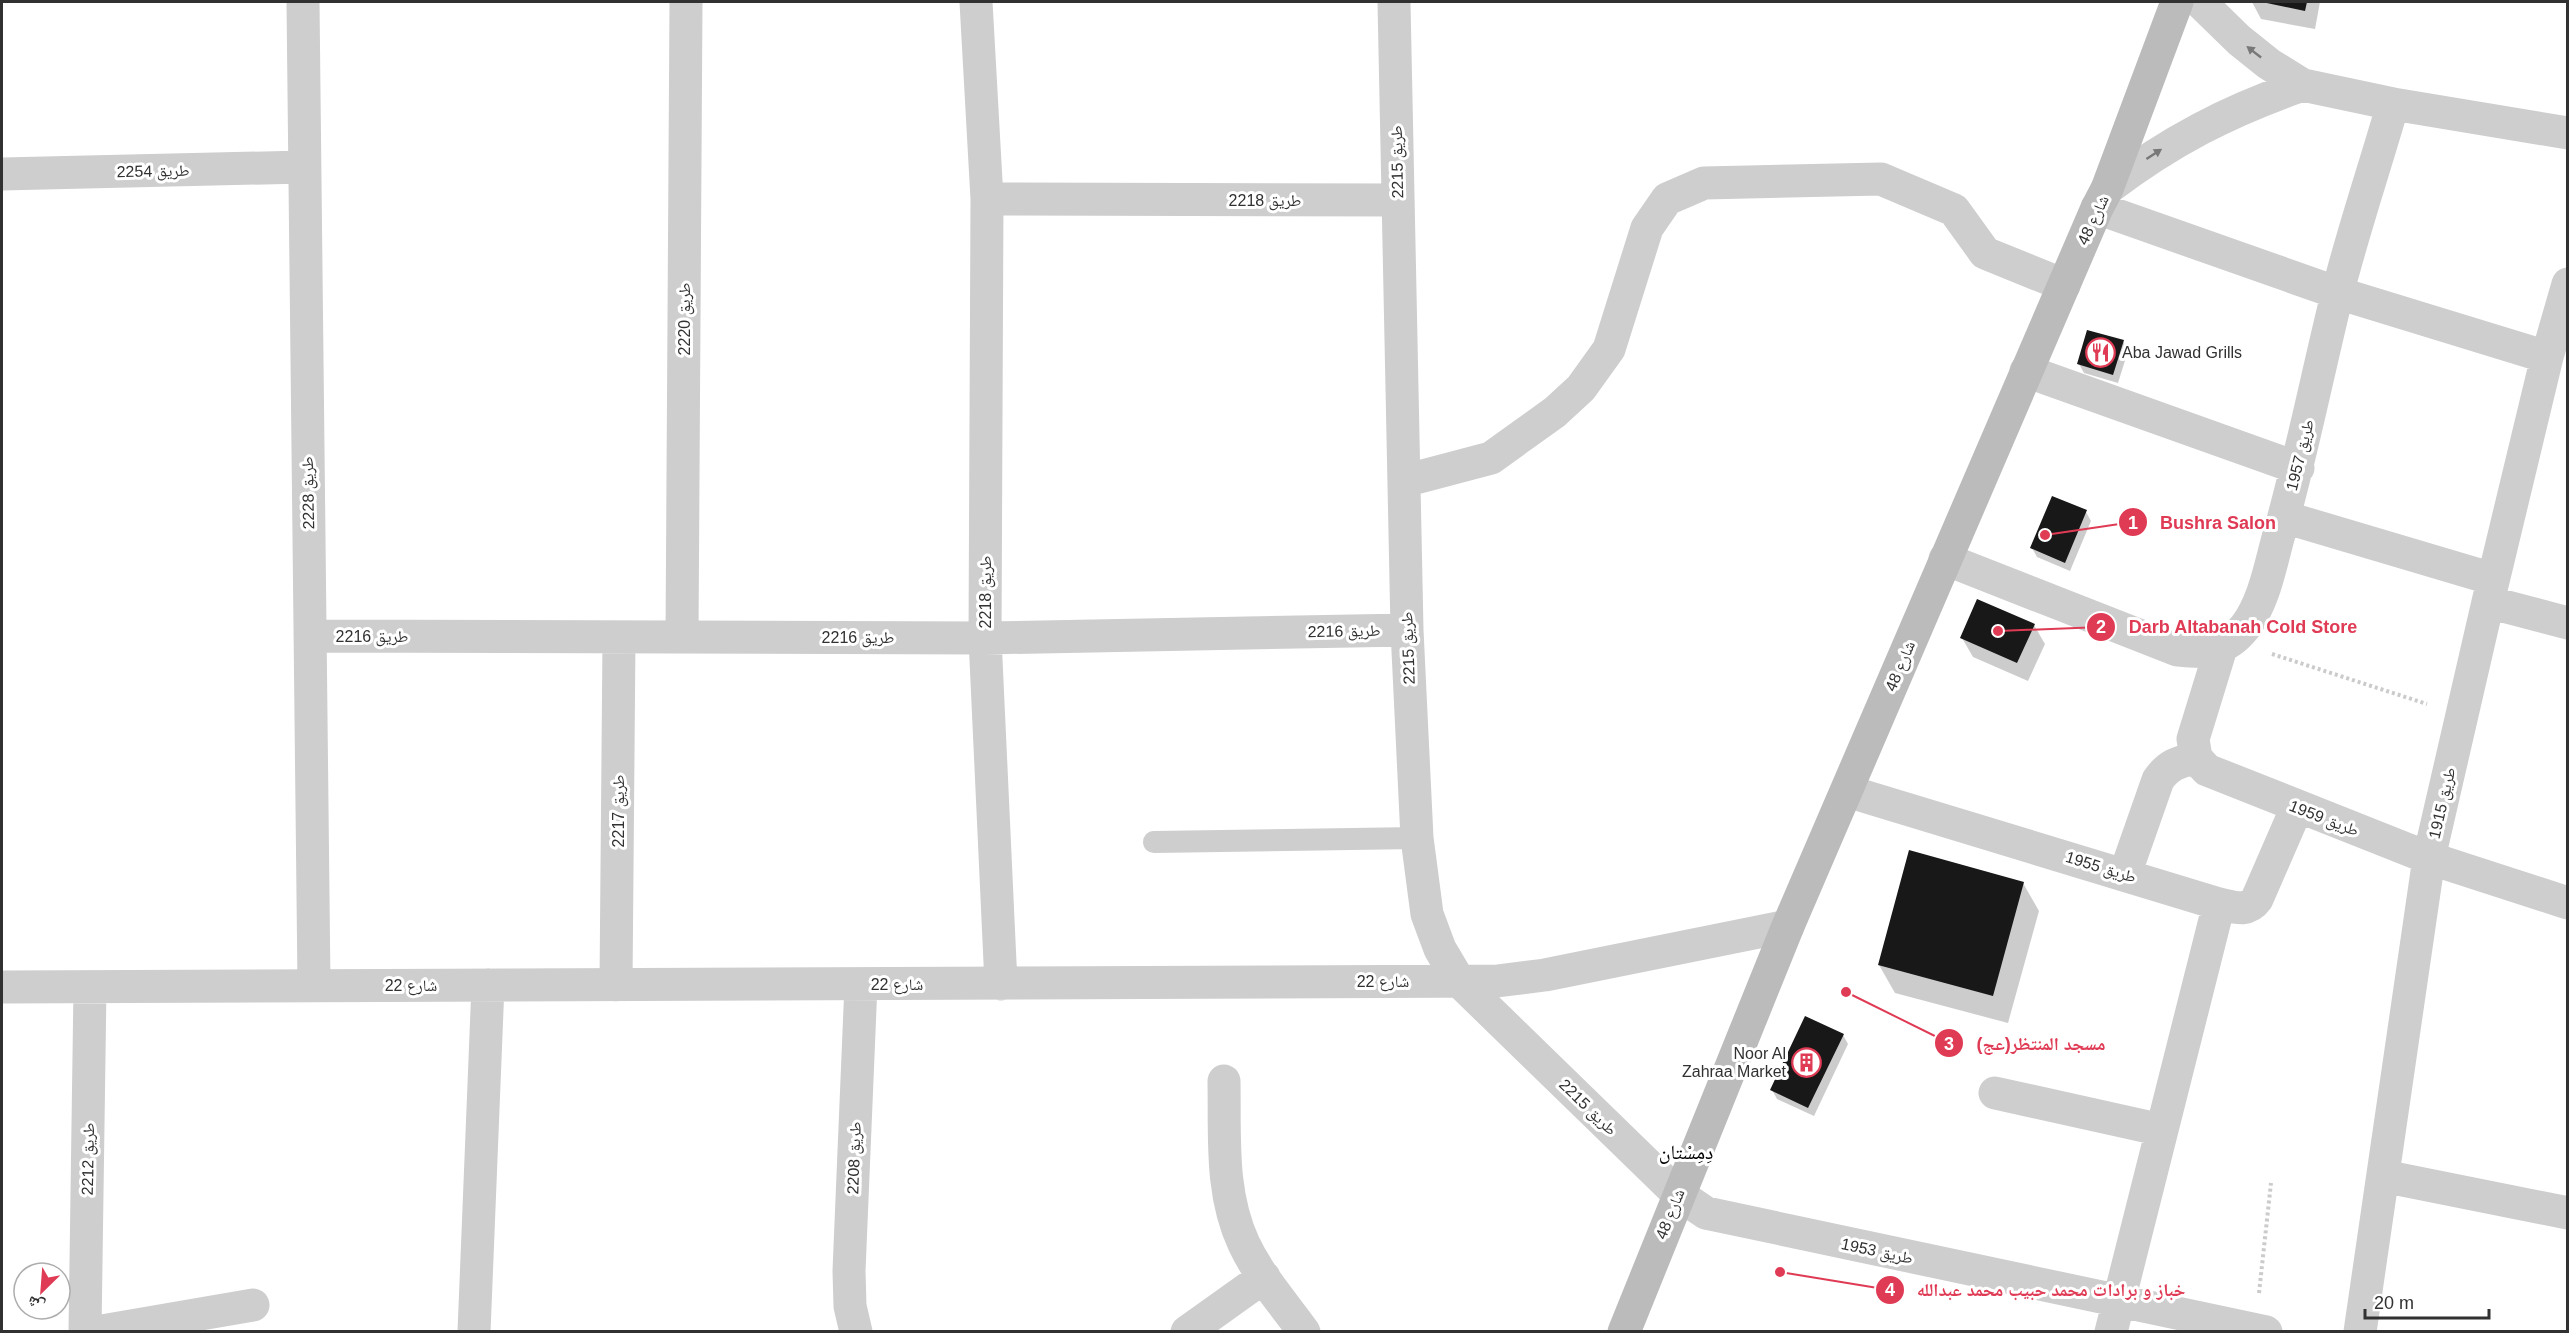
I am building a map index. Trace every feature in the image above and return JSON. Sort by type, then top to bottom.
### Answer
[{"type":"street","name":"طريق 2228","points":[[303,2],[314,985]]},
{"type":"street","name":"طريق 2220","points":[[682,637],[686,2]]},
{"type":"street","name":"طريق 2218","points":[[976,2],[987,199],[985,638],[1001,984]]},
{"type":"street","name":"طريق 2215","points":[[1394,2],[1407,630],[1417,838],[1427,914],[1440,949],[1459,981],[1678,1194]]},
{"type":"street","name":"شارع 48","points":[[1624,1332],[1788,926],[2102,198],[2177,2]]},
{"type":"street","points":[[2200,2],[2239,40],[2269,64],[2303,85],[2393,104],[2568,133]]},
{"type":"street","points":[[2303,85],[2249,104],[2199,127],[2152,155],[2102,198],[2338,293],[2547,357]]},
{"type":"street","name":"طريق 1957","points":[[2226,645],[2246,626],[2261,597],[2298,468],[2338,293],[2393,104]]},
{"type":"street","name":"طريق 2254","points":[[2,174],[304,167]]},
{"type":"street","points":[[1404,481],[1491,458],[1540,424],[1581,388],[1609,349],[1647,228],[1667,199],[1704,183],[1881,179],[1954,210],[1985,253],[2064,285]]},
{"type":"street","name":"طريق 2218","points":[[987,199],[1398,200]]},
{"type":"street","name":"طريق 1915","points":[[2360,1332],[2429,858],[2547,357],[2568,284]]},
{"type":"street","points":[[2026,371],[2298,468]]},
{"type":"street","points":[[2284,517],[2491,590],[2568,622]]},
{"type":"street","points":[[1945,559],[2177,650],[2199,653],[2226,645]]},
{"type":"street","name":"طريق 2216","points":[[310,636],[985,638],[1407,630]]},
{"type":"street","name":"طريق 2217","points":[[616,985],[619,638]]},
{"type":"street","points":[[2125,874],[2158,780],[2165,769],[2175,762],[2196,758],[2193,740],[2226,645]]},
{"type":"street","name":"طريق 1959","points":[[2196,758],[2207,770],[2297,807],[2429,858],[2568,903]]},
{"type":"street","name":"طريق 1955","points":[[1846,791],[2219,904],[2245,909],[2252,906],[2297,807]]},
{"type":"street","points":[[2114,1316],[2219,904]]},
{"type":"street","name":"شارع 22","points":[[2,987],[1497,981],[1545,975],[1788,926]]},
{"type":"street","name":"طريق 2208","points":[[856,1332],[850,1306],[849,1271],[861,984]]},
{"type":"street","points":[[474,1332],[488,985]]},
{"type":"street","name":"طريق 2212","points":[[85,1332],[90,987]]},
{"type":"street","points":[[1224,1081],[1225,1172],[1231,1209],[1244,1245],[1304,1332]]},
{"type":"street","points":[[1995,1093],[2162,1130]]},
{"type":"street","points":[[2383,1176],[2568,1213]]},
{"type":"street","name":"طريق 1953","points":[[1678,1194],[1706,1213],[1727,1219],[2114,1316],[2260,1330]]},
{"type":"street","points":[[1187,1332],[1264,1277]]},
{"type":"street","points":[[96,1332],[253,1305]]},
{"type":"lane","points":[[1154,842],[1417,838]]},
{"type":"path","points":[[2226,645],[2462,715]]},
{"type":"path","points":[[2260,1330],[2271,1183]]},
{"type":"building","points":[[2262,2],[2307,2],[2305,11]]},
{"type":"building","name":"Aba Jawad Grills","points":[[2087,330],[2124,340],[2113,375],[2077,364]]},
{"type":"building","points":[[2052,496],[2087,510],[2065,563],[2030,548]]},
{"type":"building","points":[[1977,599],[2035,624],[2017,663],[1960,638]]},
{"type":"building","points":[[1909,850],[2024,882],[1993,996],[1878,965]]},
{"type":"building","name":"Noor Al Zahraa Market","points":[[1805,1016],[1844,1034],[1808,1108],[1770,1090]]},
{"type":"place","name":"Aba Jawad Grills","points":[[2101,352]]},
{"type":"place","name":"Bushra Salon","points":[[2045,535]]},
{"type":"place","name":"Darb Altabanah Cold Store","points":[[1998,631]]},
{"type":"place","name":"مسجد المنتظر(عج)","points":[[1846,992]]},
{"type":"place","name":"Noor Al Zahraa Market","points":[[1807,1062]]},
{"type":"place","name":"خباز و برادات محمد حبيب محمد عبدالله","points":[[1780,1272]]},
{"type":"district","name":"دِمِسْتان","points":[[1686,1152]]}]
